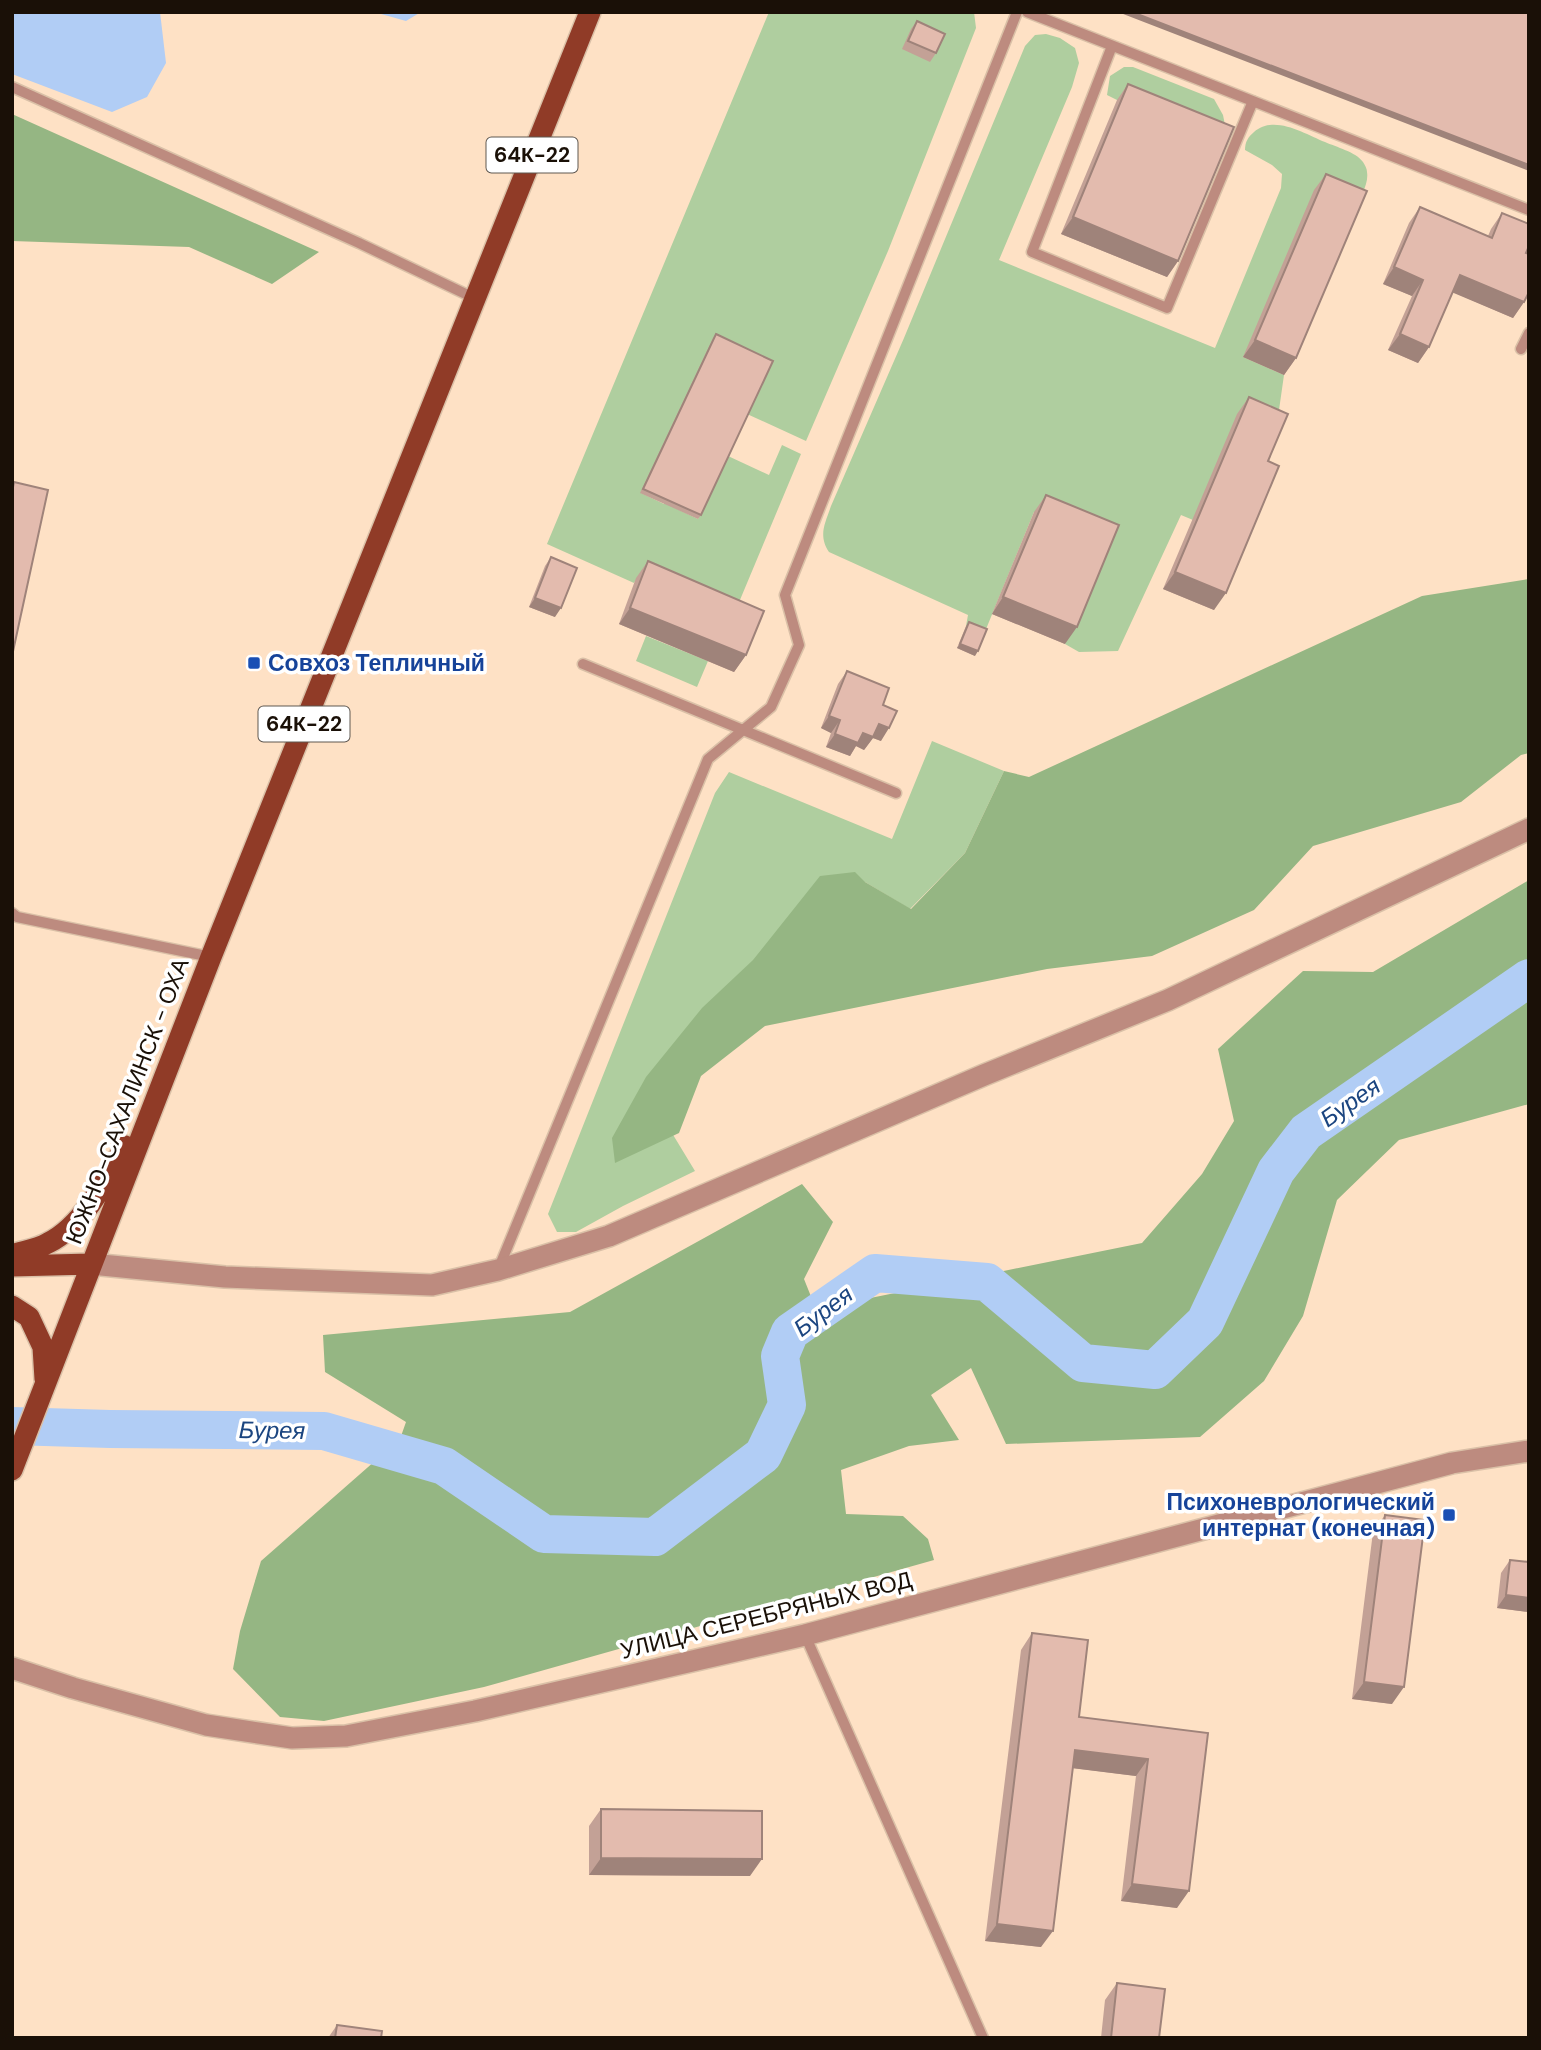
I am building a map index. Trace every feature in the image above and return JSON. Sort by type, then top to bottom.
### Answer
[{"type":"main road","name":"64К-22","points":[[211,957],[590,12]]},
{"type":"main road","name":"ЮЖНО-САХАЛИНСК - ОХА","points":[[13,1467],[211,957]]},
{"type":"main road","points":[[12,1255],[49,1243],[77,1221],[105,1183],[163,1080]]},
{"type":"main road","points":[[12,1266],[91,1264]]},
{"type":"main road","points":[[12,1306],[29,1317],[43,1347],[43,1393]]},
{"type":"street","points":[[91,1264],[225,1277],[432,1285],[498,1270],[608,1236],[984,1074],[1168,1000],[1529,829]]},
{"type":"street","name":"УЛИЦА СЕРЕБРЯНЫХ ВОД","points":[[12,1668],[206,1725],[292,1738],[346,1735],[475,1711],[805,1635],[1439,1467],[1529,1451]]},
{"type":"lane","points":[[498,1270],[708,759],[771,708],[799,645],[785,595],[1017,12]]},
{"type":"lane","points":[[1027,12],[1529,210]]},
{"type":"lane","points":[[1112,46],[1032,253],[1167,308],[1253,101]]},
{"type":"lane","points":[[12,87],[359,243],[474,298]]},
{"type":"lane","points":[[1521,349],[1529,333]]},
{"type":"lane","points":[[583,663],[896,793]]},
{"type":"lane","points":[[14,919],[211,957]]},
{"type":"lane","points":[[805,1635],[983,2038]]},
{"type":"green space","points":[[769,12],[974,12],[976,28],[888,251],[806,441],[747,414],[770,366],[746,354],[718,413],[706,407],[733,349],[713,339],[641,493],[664,504],[692,442],[703,447],[675,508],[698,519],[728,456],[769,475],[782,445],[801,454],[732,619],[637,578],[634,583],[547,544]]},
{"type":"green space","points":[[1046,34],[1060,38],[1075,48],[1079,63],[1072,87],[999,260],[1215,348],[1281,188],[1282,174],[1272,165],[1245,150],[1250,136],[1262,127],[1289,127],[1360,158],[1367,171],[1365,186],[1355,208],[1243,357],[1284,375],[1276,431],[1238,414],[1193,520],[1181,515],[1118,651],[1079,652],[1065,644],[1107,542],[1034,512],[984,634],[966,626],[968,615],[829,552],[824,540],[824,529],[831,506],[1025,46],[1035,35]]},
{"type":"green space","points":[[1124,67],[1133,67],[1214,99],[1225,125],[1117,100],[1107,95],[1110,76]]},
{"type":"green space","points":[[12,114],[319,252],[272,284],[189,247],[12,241]]},
{"type":"green space","points":[[1529,579],[1529,753],[1521,755],[1461,802],[1313,846],[1254,910],[1152,956],[1047,969],[765,1026],[701,1076],[679,1133],[615,1163],[612,1138],[646,1077],[702,1008],[753,960],[820,876],[855,872],[865,882],[911,909],[965,853],[1004,771],[1029,777],[1422,596]]},
{"type":"green space","points":[[646,636],[708,661],[697,687],[636,661]]},
{"type":"green space","points":[[932,741],[1004,771],[965,853],[910,909],[865,882],[658,1110],[695,1171],[576,1232],[557,1232],[548,1214],[715,793],[729,772],[892,839]]},
{"type":"green space","points":[[1529,880],[1529,1104],[1399,1140],[1337,1200],[1303,1316],[1264,1381],[1200,1437],[1006,1444],[971,1368],[931,1395],[959,1440],[909,1446],[841,1470],[846,1514],[903,1516],[928,1539],[934,1560],[484,1687],[324,1721],[280,1717],[233,1669],[240,1631],[261,1561],[400,1439],[406,1422],[325,1372],[323,1335],[570,1312],[802,1184],[833,1222],[804,1279],[816,1309],[1142,1243],[1202,1174],[1234,1121],[1218,1049],[1303,971],[1373,972]]},
{"type":"water","points":[[12,12],[160,12],[166,63],[147,97],[112,112],[12,74]]},
{"type":"water","points":[[374,12],[421,12],[406,21]]},
{"type":"building","points":[[1132,12],[1529,12],[1529,165]]},
{"type":"building","points":[[917,21],[945,34],[936,53],[908,41]]},
{"type":"building","points":[[1128,84],[1234,127],[1178,261],[1073,217]]},
{"type":"building","points":[[1326,174],[1367,191],[1296,358],[1255,340]]},
{"type":"building","points":[[1420,207],[1492,238],[1502,213],[1529,224],[1529,246],[1526,253],[1529,254],[1529,292],[1524,302],[1460,275],[1429,347],[1400,334],[1423,280],[1394,267]]},
{"type":"building","points":[[716,334],[773,361],[701,515],[643,489]]},
{"type":"building","points":[[1249,397],[1288,414],[1268,461],[1279,466],[1226,593],[1175,572]]},
{"type":"building","points":[[14,482],[48,490],[12,656],[12,492]]},
{"type":"building","points":[[1046,495],[1119,525],[1077,627],[1003,597]]},
{"type":"building","points":[[551,557],[577,568],[561,608],[535,598]]},
{"type":"building","points":[[648,561],[764,611],[746,655],[630,608]]},
{"type":"building","points":[[969,622],[987,629],[978,651],[960,644]]},
{"type":"building","points":[[847,671],[889,688],[883,705],[897,711],[889,728],[879,724],[873,737],[863,733],[858,743],[835,734],[840,720],[829,716]]},
{"type":"building","points":[[1385,1515],[1425,1520],[1404,1687],[1364,1682]]},
{"type":"building","points":[[1510,1560],[1529,1562],[1529,1598],[1506,1595]]},
{"type":"building","points":[[1032,1633],[1088,1640],[1079,1717],[1208,1733],[1189,1891],[1132,1884],[1148,1759],[1075,1750],[1053,1931],[997,1924]]},
{"type":"building","points":[[601,1809],[762,1811],[762,1859],[601,1858]]},
{"type":"building","points":[[1117,1983],[1165,1989],[1159,2038],[1111,2038]]},
{"type":"building","points":[[337,2025],[382,2031],[381,2038],[335,2038]]},
{"type":"waterway","name":"Бурея","points":[[12,1426],[324,1431],[444,1466],[544,1534],[655,1537],[763,1455],[787,1405],[780,1356],[790,1332],[875,1273],[987,1282],[1083,1363],[1155,1370],[1205,1322],[1276,1171],[1306,1132],[1529,978]]},
{"type":"place","name":"Совхоз Тепличный","points":[[254,663]]},
{"type":"place","name":"Психоневрологический интернат (конечная)","points":[[1449,1515]]}]
